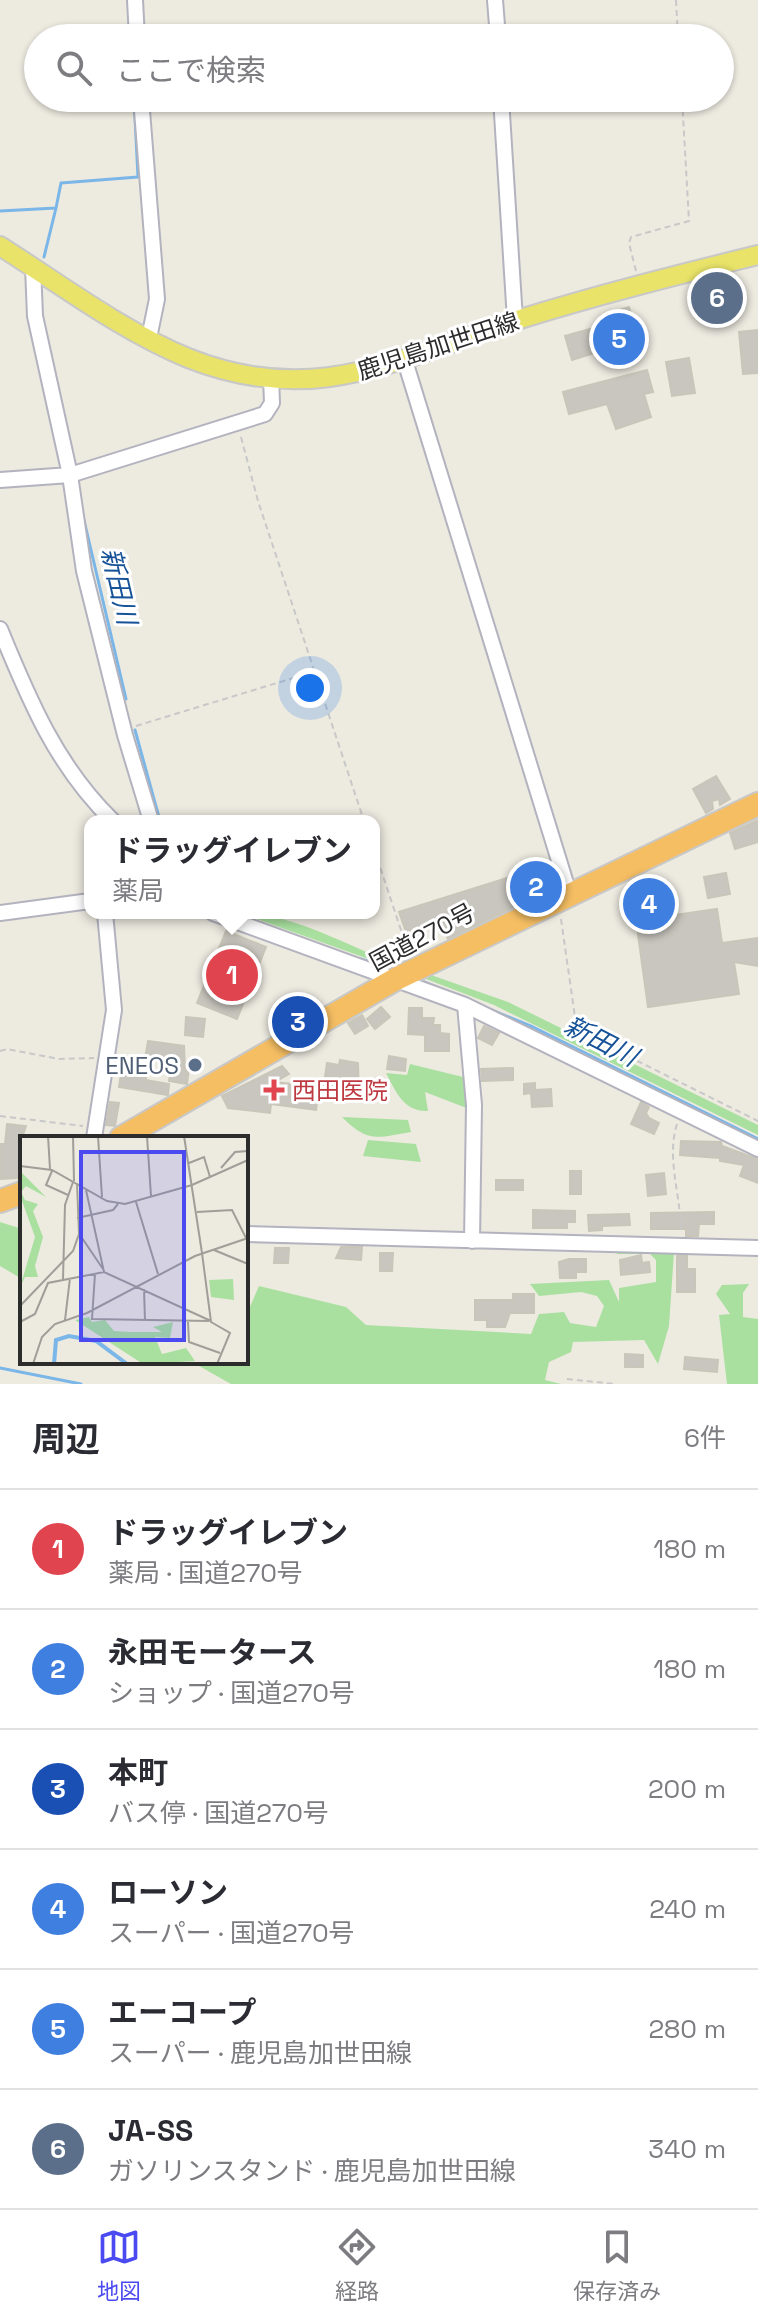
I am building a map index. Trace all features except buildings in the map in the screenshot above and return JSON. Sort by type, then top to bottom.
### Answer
[{"type":"highway","name":"国道270号","points":[[124,1136],[404,975],[758,804]]},
{"type":"highway","points":[[0,1201],[20,1194]]},
{"type":"main road","name":"鹿児島加世田線","points":[[0,246],[149,338],[188,358],[271,377],[325,379],[405,361],[515,320],[639,284],[758,255]]},
{"type":"street","points":[[135,0],[136,24]]},
{"type":"street","points":[[495,0],[497,24]]},
{"type":"street","points":[[142,112],[157,299],[149,338]]},
{"type":"street","points":[[502,112],[515,320]]},
{"type":"street","points":[[33,267],[35,316],[70,475],[84,571],[149,815]]},
{"type":"street","points":[[405,361],[563,896]]},
{"type":"street","points":[[0,480],[70,475],[265,414],[272,403],[271,377]]},
{"type":"street","points":[[0,629],[54,748],[75,780],[107,815]]},
{"type":"street","points":[[0,913],[84,902]]},
{"type":"street","points":[[95,1133],[114,1010],[106,919]]},
{"type":"street","points":[[231,919],[404,975],[758,1149]]},
{"type":"street","points":[[465,1005],[474,1105],[472,1241]]},
{"type":"street","points":[[248,1234],[758,1248]]},
{"type":"path","points":[[676,0],[677,24]]},
{"type":"path","points":[[639,284],[629,243],[631,237],[689,221],[683,112]]},
{"type":"path","points":[[238,424],[258,501],[362,815]]},
{"type":"path","points":[[124,729],[313,672]]},
{"type":"path","points":[[380,874],[404,975]]},
{"type":"path","points":[[563,896],[577,1031],[758,1121]]},
{"type":"path","points":[[0,1051],[7,1049],[59,1059],[107,1058]]},
{"type":"path","points":[[681,1247],[681,1203],[672,1144],[683,1112]]},
{"type":"path","points":[[0,1116],[95,1133]]},
{"type":"path","points":[[567,1379],[615,1384]]},
{"type":"green space","points":[[257,919],[281,919],[298,924],[391,962],[391,967]]},
{"type":"green space","points":[[431,975],[508,1002],[758,1125],[758,1135],[494,1005],[426,979]]},
{"type":"green space","points":[[410,1064],[467,1078],[469,1109],[425,1092],[428,1111],[407,1104],[397,1094],[386,1073],[407,1075]]},
{"type":"green space","points":[[342,1117],[408,1120],[411,1132],[389,1136],[366,1135]]},
{"type":"green space","points":[[368,1140],[416,1144],[421,1162],[363,1156]]},
{"type":"green space","points":[[0,1222],[20,1228],[20,1278],[0,1266]]},
{"type":"green space","points":[[615,1249],[674,1252],[669,1326],[658,1364],[644,1340],[573,1342],[571,1352],[549,1362],[545,1380],[561,1384],[231,1384],[196,1364],[248,1364],[248,1311],[259,1286],[346,1307],[366,1325],[531,1334],[539,1314],[564,1312],[570,1323],[596,1327],[604,1306],[597,1296],[581,1292],[539,1296],[530,1284],[609,1280],[619,1302],[619,1288],[656,1282],[656,1260],[650,1254],[617,1254]]},
{"type":"green space","points":[[749,1284],[743,1293],[743,1317],[758,1319],[758,1384],[727,1384],[719,1315],[730,1314],[716,1294],[722,1285]]},
{"type":"waterway","points":[[56,208],[61,183],[138,177],[135,112]]},
{"type":"waterway","name":"新田川","points":[[0,211],[56,208],[44,257]]},
{"type":"waterway","name":"新田川","points":[[83,516],[126,699]]},
{"type":"waterway","name":"新田川","points":[[135,730],[158,815]]},
{"type":"waterway","name":"新田川","points":[[361,959],[387,968]]},
{"type":"waterway","name":"新田川","points":[[424,982],[533,1027],[758,1139]]},
{"type":"waterway","points":[[0,1368],[81,1384]]},
{"type":"place","name":"JA-SS","points":[[717,298]]},
{"type":"place","name":"エーコープ","points":[[619,339]]},
{"type":"place","name":"永田モータース","points":[[536,887]]},
{"type":"place","name":"ローソン","points":[[649,904]]},
{"type":"place","name":"ドラッグイレブン","points":[[232,975]]},
{"type":"place","name":"本町","points":[[298,1022]]},
{"type":"place","name":"ENEOS","points":[[195,1065]]},
{"type":"place","name":"西田医院","points":[[274,1090]]}]
